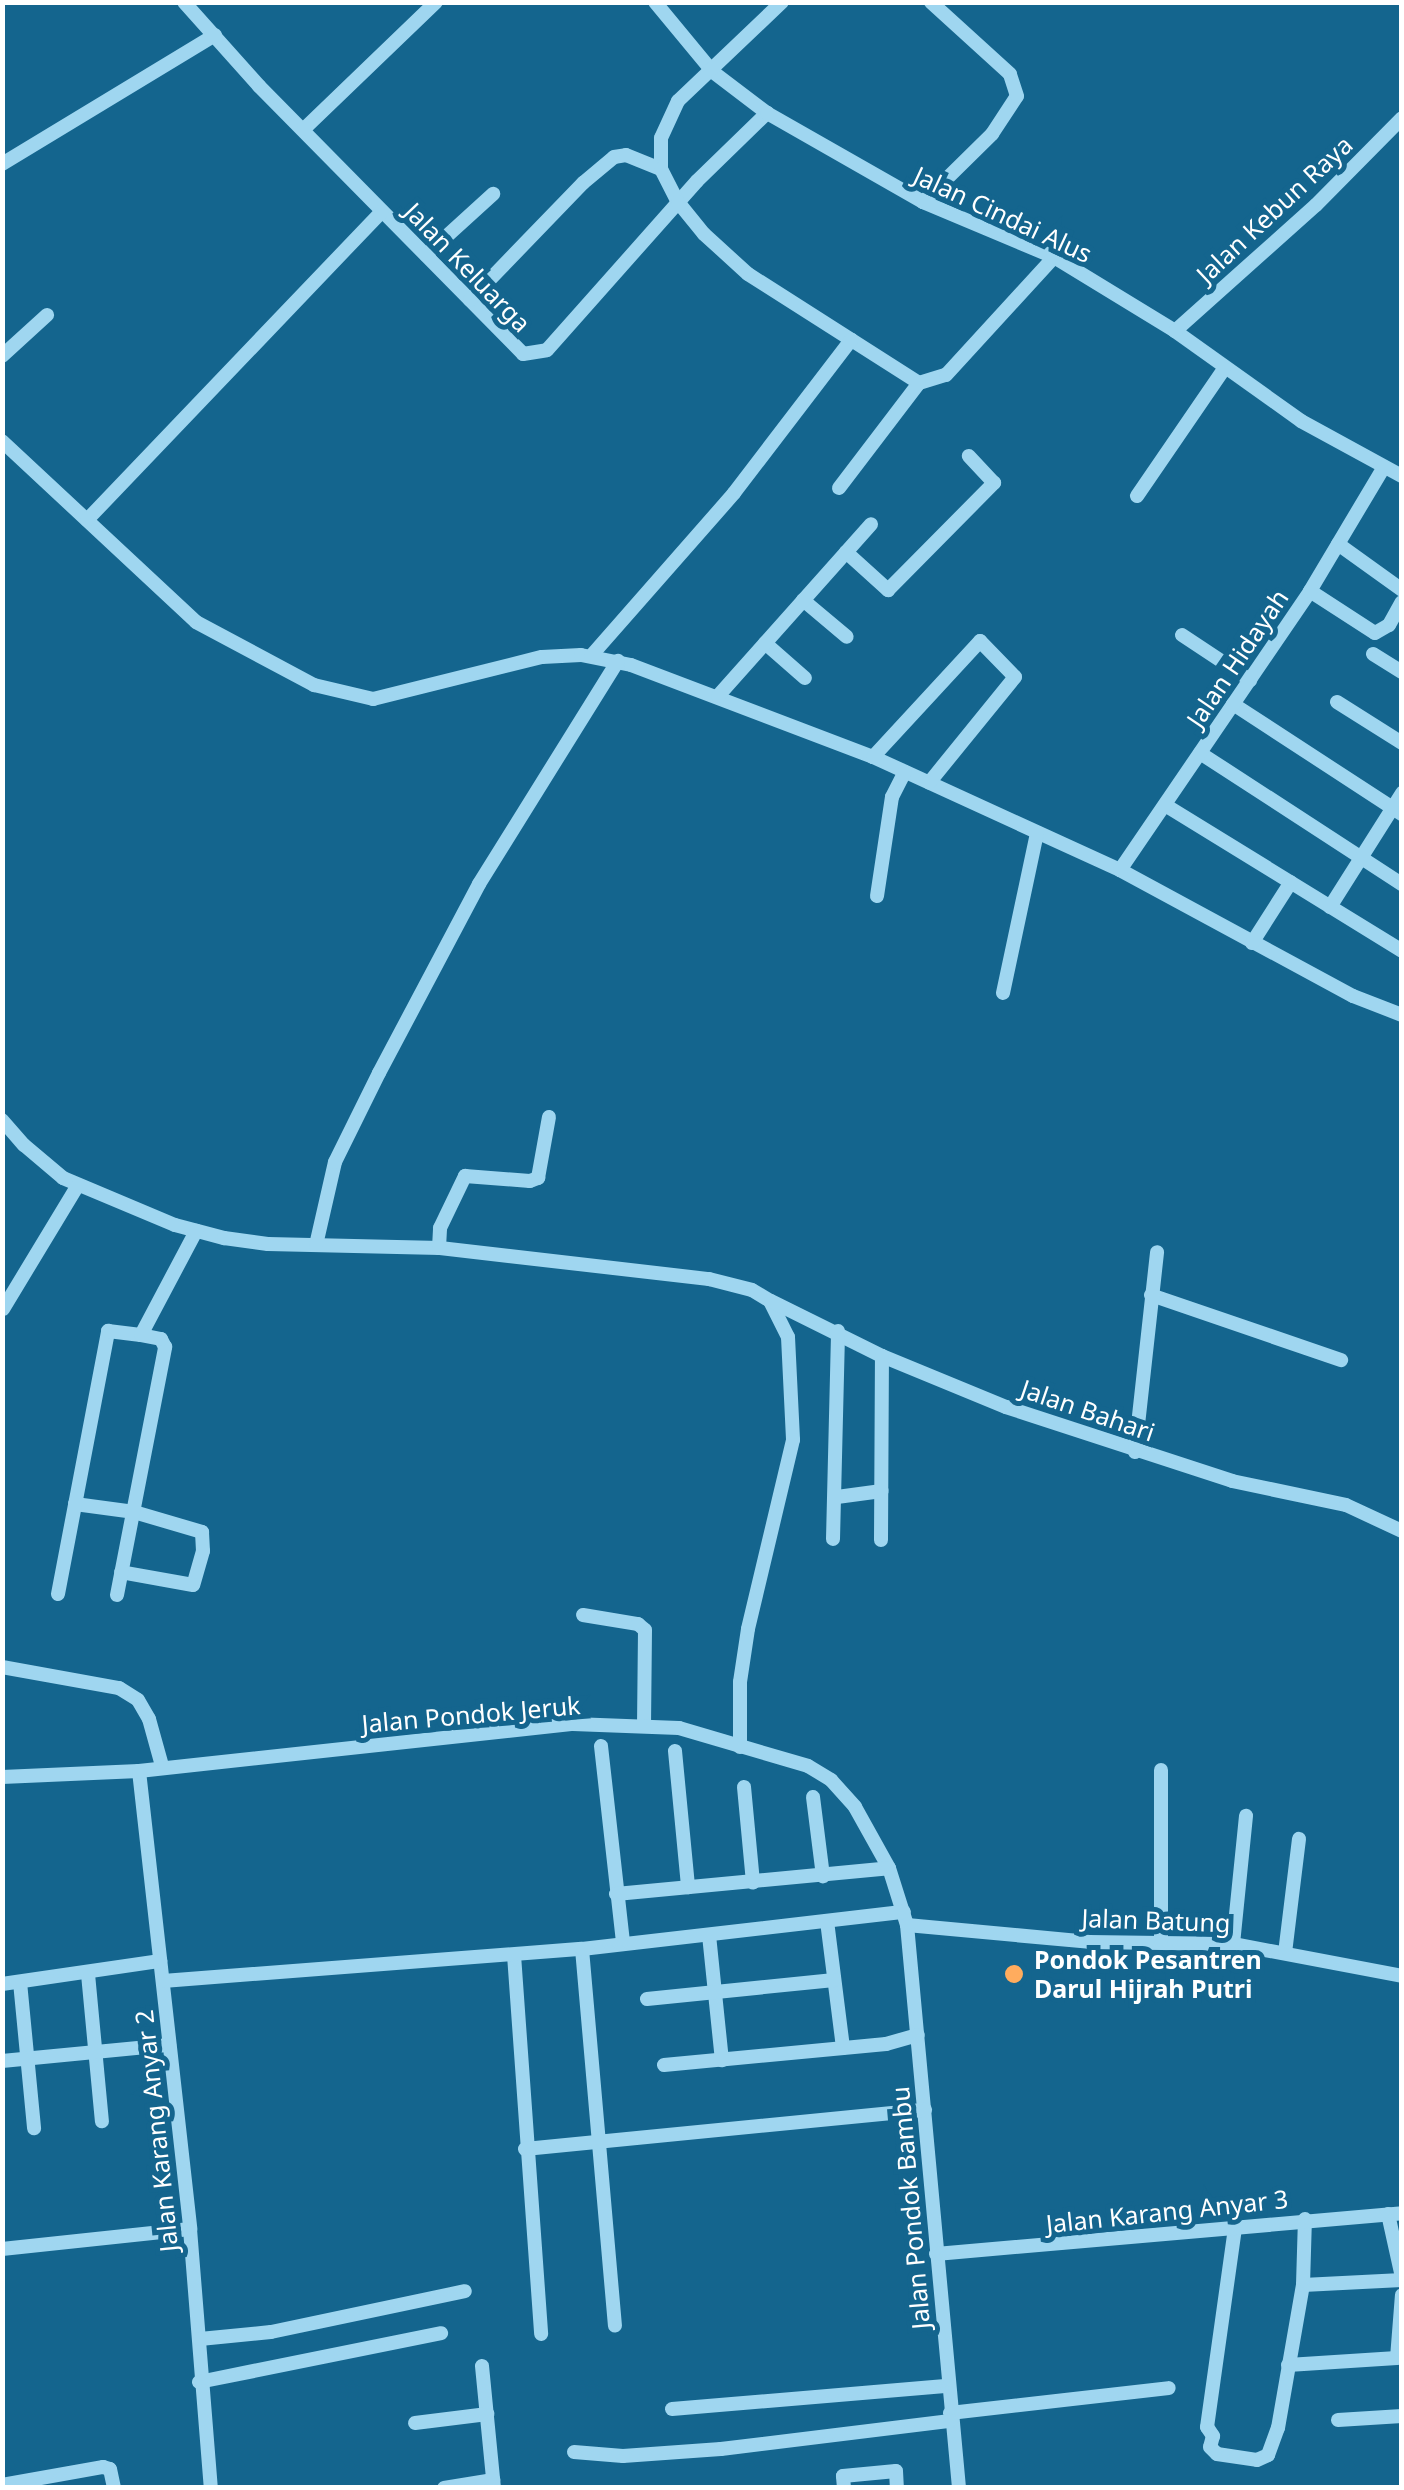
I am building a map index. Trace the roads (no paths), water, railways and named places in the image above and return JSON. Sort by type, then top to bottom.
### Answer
[{"type":"street","name":"Jalan Keluarga","points":[[184,2],[516,351],[532,354],[546,350],[678,202],[767,114]]},
{"type":"street","points":[[304,129],[436,2]]},
{"type":"street","name":"Jalan Cindai Alus","points":[[655,2],[713,72],[767,114],[923,202],[1054,257],[1174,331],[1302,422],[1402,476]]},
{"type":"street","points":[[782,2],[713,72],[686,91],[665,124],[661,169],[678,202],[704,234],[748,274],[919,384]]},
{"type":"street","points":[[923,202],[992,134],[1017,96],[1010,74],[930,2]]},
{"type":"street","points":[[2,164],[216,34]]},
{"type":"street","name":"Jalan Kebun Raya","points":[[1174,331],[1316,206],[1402,118]]},
{"type":"street","points":[[470,300],[542,222],[614,156],[626,155],[661,169]]},
{"type":"street","points":[[426,256],[493,194]]},
{"type":"street","points":[[87,520],[382,211]]},
{"type":"street","points":[[839,488],[919,384],[946,375],[1054,257]]},
{"type":"street","points":[[2,356],[47,316]]},
{"type":"street","points":[[590,656],[734,493],[851,340]]},
{"type":"street","points":[[1137,496],[1224,369]]},
{"type":"street","points":[[2,441],[196,622],[314,684],[351,697],[388,697],[542,657],[590,656],[618,662],[718,696],[873,757],[1120,870],[1252,943],[1396,1014],[1402,998]]},
{"type":"street","points":[[846,552],[888,590],[994,483],[969,456]]},
{"type":"street","name":"Jalan Hidayah","points":[[1120,870],[1310,591],[1384,467]]},
{"type":"street","points":[[718,696],[871,524]]},
{"type":"street","points":[[1338,544],[1402,590]]},
{"type":"street","points":[[1310,591],[1375,633],[1385,630],[1402,602]]},
{"type":"street","points":[[803,600],[847,637]]},
{"type":"street","points":[[1182,635],[1250,680]]},
{"type":"street","points":[[873,757],[980,641],[1015,677],[928,783]]},
{"type":"street","points":[[766,643],[806,678]]},
{"type":"street","points":[[1373,654],[1402,672]]},
{"type":"street","points":[[316,1245],[335,1162],[379,1073],[479,884],[618,662]]},
{"type":"street","points":[[1337,702],[1402,743]]},
{"type":"street","points":[[1233,704],[1397,811]]},
{"type":"street","points":[[1200,753],[1402,884]]},
{"type":"street","points":[[877,896],[892,798],[906,772]]},
{"type":"street","points":[[1330,907],[1360,857],[1397,811],[1402,793]]},
{"type":"street","points":[[1164,805],[1402,951]]},
{"type":"street","points":[[1003,992],[1037,833]]},
{"type":"street","points":[[1252,943],[1291,882]]},
{"type":"street","points":[[439,1248],[440,1228],[464,1176],[538,1178],[549,1117]]},
{"type":"street","name":"Jalan Bahari","points":[[2,1120],[52,1171],[196,1231],[254,1242],[439,1248],[709,1279],[752,1290],[882,1356],[1006,1407],[1232,1482],[1346,1506],[1402,1531]]},
{"type":"street","points":[[3,1309],[78,1185]]},
{"type":"street","points":[[141,1335],[196,1231]]},
{"type":"street","points":[[1135,1452],[1156,1252]]},
{"type":"street","points":[[1152,1295],[1341,1360]]},
{"type":"street","points":[[740,1747],[740,1682],[748,1629],[793,1440],[788,1337],[770,1301]]},
{"type":"street","points":[[58,1594],[108,1331],[162,1339],[165,1347],[117,1595]]},
{"type":"street","points":[[834,1539],[838,1331]]},
{"type":"street","points":[[881,1540],[882,1356]]},
{"type":"street","points":[[837,1497],[882,1491]]},
{"type":"street","points":[[75,1504],[134,1512],[202,1532],[197,1582],[186,1586],[121,1572]]},
{"type":"street","points":[[583,1615],[638,1624],[645,1630],[644,1724]]},
{"type":"street","points":[[2,1668],[119,1688],[138,1700],[149,1720],[162,1766]]},
{"type":"street","name":"Jalan Pondok Jeruk","points":[[2,1777],[140,1771],[508,1728],[644,1724],[679,1728],[808,1766],[831,1780],[855,1807],[889,1868],[905,1918]]},
{"type":"street","points":[[602,1746],[622,1943]]},
{"type":"street","points":[[675,1752],[688,1887]]},
{"type":"street","points":[[1161,1770],[1161,1940]]},
{"type":"street","name":"Jalan Karang Anyar 2","points":[[140,1771],[190,2228],[200,2339],[199,2382],[211,2488]]},
{"type":"street","points":[[744,1787],[753,1883]]},
{"type":"street","points":[[813,1796],[824,1876]]},
{"type":"street","points":[[1233,1944],[1246,1816]]},
{"type":"street","points":[[1285,1954],[1299,1839]]},
{"type":"street","points":[[616,1894],[889,1868]]},
{"type":"street","name":"Jalan Batung","points":[[162,1981],[514,1955],[827,1921],[905,1918],[1088,1942],[1161,1940],[1233,1944],[1402,1976]]},
{"type":"street","name":"Jalan Pondok Bambu","points":[[905,1918],[959,2488]]},
{"type":"street","points":[[827,1921],[844,2048]]},
{"type":"street","points":[[709,1935],[722,2060]]},
{"type":"street","points":[[582,1949],[615,2326]]},
{"type":"street","points":[[514,1955],[541,2334]]},
{"type":"street","points":[[2,1984],[160,1961]]},
{"type":"street","points":[[88,1974],[102,2121]]},
{"type":"street","points":[[647,1999],[834,1980]]},
{"type":"street","points":[[20,1982],[34,2128]]},
{"type":"street","points":[[664,2065],[844,2048],[918,2035]]},
{"type":"street","points":[[2,2062],[170,2045]]},
{"type":"street","points":[[526,2149],[925,2110]]},
{"type":"street","points":[[1303,2285],[1402,2278],[1394,2214]]},
{"type":"street","name":"Jalan Karang Anyar 3","points":[[936,2254],[1394,2214]]},
{"type":"street","points":[[1235,2228],[1206,2427],[1213,2436],[1210,2447],[1217,2454],[1258,2460],[1268,2455],[1278,2428],[1303,2285],[1306,2219]]},
{"type":"street","points":[[2,2249],[190,2228]]},
{"type":"street","points":[[200,2339],[271,2332],[465,2291]]},
{"type":"street","points":[[1288,2365],[1390,2362],[1400,2355],[1402,2295]]},
{"type":"street","points":[[199,2382],[441,2333]]},
{"type":"street","points":[[444,2488],[494,2484],[482,2366]]},
{"type":"street","points":[[672,2409],[948,2386]]},
{"type":"street","points":[[574,2452],[623,2456],[722,2449],[1169,2388]]},
{"type":"street","points":[[415,2422],[486,2414]]},
{"type":"street","points":[[1338,2420],[1402,2416]]},
{"type":"street","points":[[2,2485],[108,2467],[114,2488]]},
{"type":"street","points":[[844,2488],[843,2476],[896,2471],[897,2488]]},
{"type":"place","name":"Pondok Pesantren Darul Hijrah Putri","points":[[1014,1974]]}]
